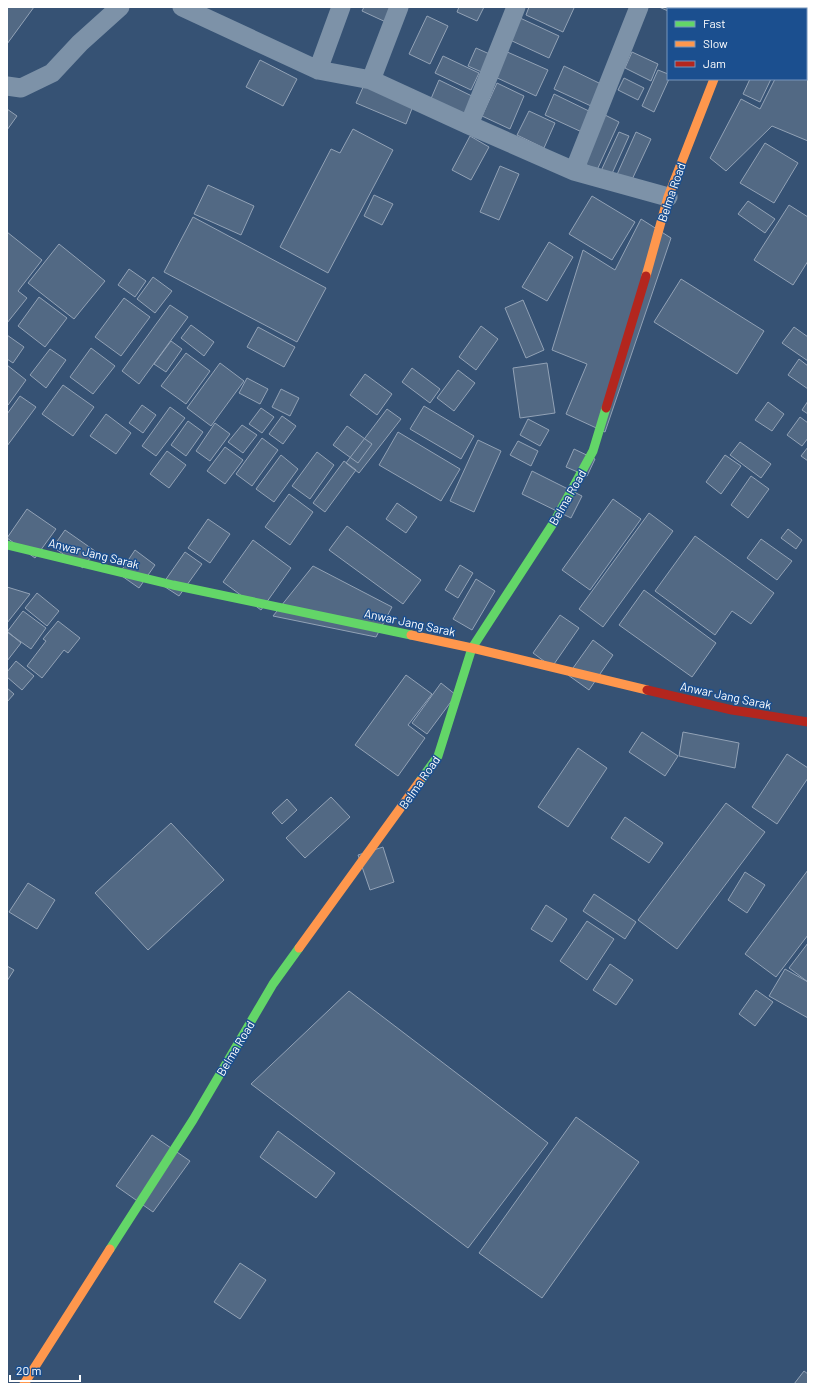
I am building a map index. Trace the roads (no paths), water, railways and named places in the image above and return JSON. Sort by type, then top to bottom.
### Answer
[{"type":"street","points":[[7,86],[21,88],[52,73],[80,43],[120,7]]},
{"type":"street","points":[[182,7],[318,70],[371,80],[574,171],[668,197]]},
{"type":"street","points":[[318,70],[341,7]]},
{"type":"street","points":[[371,80],[399,7]]},
{"type":"street","points":[[469,125],[516,7]]},
{"type":"street","points":[[574,171],[639,7]]},
{"type":"street","name":"Belma Road","points":[[24,1384],[192,1120],[273,984],[438,756],[472,648],[554,522],[593,451],[630,331],[668,197],[714,80]]},
{"type":"street","name":"Anwar Jang Sarak","points":[[7,544],[173,585],[472,648],[732,710],[808,722]]}]
